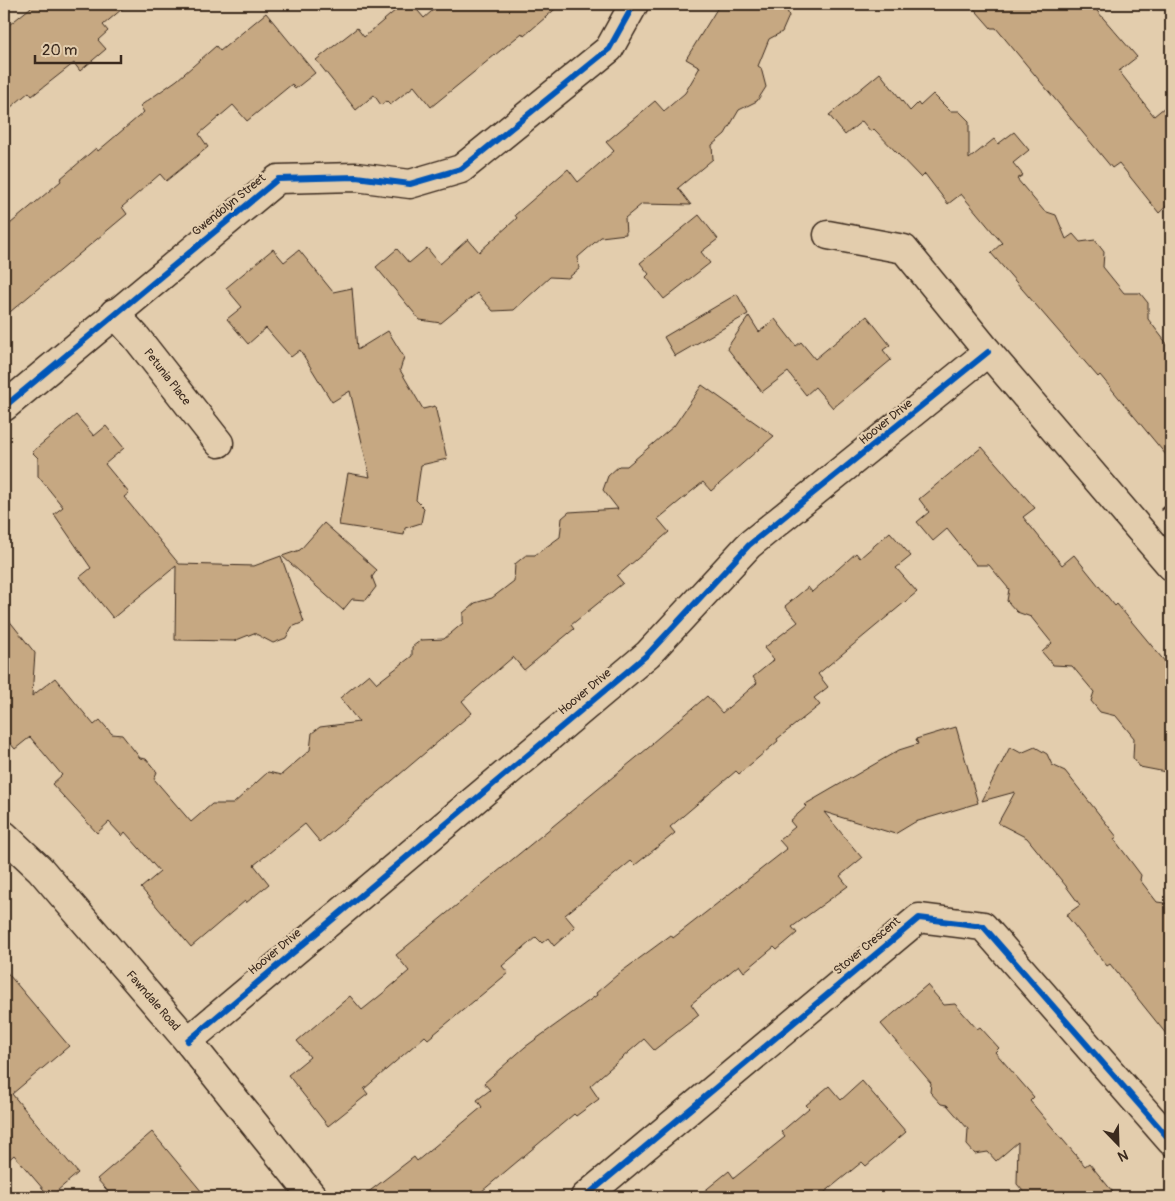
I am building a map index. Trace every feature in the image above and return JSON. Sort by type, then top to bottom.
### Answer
[{"type":"street","name":"Gwendolyn Street","points":[[4,407],[114,313],[278,179],[356,177],[410,184],[461,169],[609,50],[634,4]]},
{"type":"street","points":[[828,235],[904,249],[988,352],[1171,566]]},
{"type":"street","name":"Petunia Place","points":[[114,313],[136,337],[219,443]]},
{"type":"street","name":"Hoover Drive","points":[[188,1041],[648,654],[749,545],[988,352]]},
{"type":"street","name":"Fawndale Road","points":[[4,834],[40,869],[188,1041],[313,1197]]},
{"type":"street","name":"Stover Crescent","points":[[585,1197],[918,918],[984,926],[1171,1140]]},
{"type":"building","points":[[35,4],[128,4],[103,25],[108,31],[98,40],[106,49],[80,71],[74,63],[32,96],[29,92],[4,113],[4,29]]},
{"type":"building","points":[[403,4],[412,4],[424,18],[440,4],[561,4],[524,36],[522,33],[431,107],[414,86],[390,105],[386,101],[381,105],[374,95],[356,110],[316,60],[357,28],[364,37]]},
{"type":"building","points":[[720,4],[785,4],[789,16],[782,32],[769,39],[758,66],[761,68],[766,87],[757,101],[739,110],[725,134],[712,145],[713,159],[678,188],[691,205],[642,204],[625,218],[626,234],[601,237],[578,257],[579,269],[568,278],[550,277],[514,310],[493,311],[477,293],[441,323],[420,320],[376,267],[397,249],[409,263],[427,248],[440,264],[468,239],[479,252],[517,218],[515,215],[568,169],[578,182],[614,151],[606,142],[655,101],[664,111],[685,93],[700,67],[686,59]]},
{"type":"building","points":[[970,4],[1091,4],[1137,57],[1119,71],[1154,116],[1171,102],[1171,202],[1159,213],[1119,163],[1112,168],[996,28],[991,28]]},
{"type":"building","points":[[266,13],[315,73],[295,89],[292,84],[247,121],[233,105],[199,134],[208,147],[166,181],[160,174],[122,207],[127,214],[4,317],[4,229],[61,181],[60,179],[96,148],[98,151],[144,112],[140,106],[177,80],[216,46],[220,51]]},
{"type":"building","points":[[880,73],[910,111],[918,103],[920,106],[933,94],[950,111],[959,111],[969,121],[969,159],[994,139],[998,144],[1014,132],[1029,150],[1013,163],[1023,175],[1017,179],[1044,211],[1056,215],[1066,239],[1073,234],[1080,242],[1095,240],[1104,252],[1103,267],[1124,293],[1140,293],[1148,303],[1148,319],[1171,349],[1171,461],[1100,375],[1098,377],[991,253],[1002,243],[961,194],[948,204],[925,174],[921,178],[874,129],[871,132],[862,121],[845,135],[829,115]]},
{"type":"building","points":[[699,215],[718,239],[701,252],[710,263],[664,299],[646,277],[649,274],[640,263]]},
{"type":"building","points":[[273,249],[284,262],[299,250],[333,292],[352,288],[357,350],[388,331],[404,357],[400,370],[423,409],[435,406],[447,459],[421,465],[416,500],[424,508],[421,523],[405,528],[404,535],[339,525],[348,473],[370,477],[350,391],[332,402],[300,350],[291,357],[266,328],[248,344],[227,319],[242,307],[226,288]]},
{"type":"building","points":[[737,294],[748,314],[675,356],[664,337]]},
{"type":"building","points":[[749,316],[759,332],[775,319],[796,346],[801,342],[815,359],[867,316],[890,345],[883,350],[891,360],[833,408],[815,387],[806,395],[788,372],[762,392],[727,348]]},
{"type":"building","points":[[702,385],[774,436],[711,491],[703,482],[658,519],[669,532],[617,576],[623,583],[571,625],[574,629],[524,670],[513,657],[462,701],[472,713],[320,842],[305,824],[254,865],[269,884],[246,903],[245,901],[191,947],[141,888],[160,872],[125,832],[122,836],[109,822],[97,833],[52,784],[62,775],[30,737],[15,749],[4,736],[4,614],[35,653],[32,696],[55,678],[94,725],[100,720],[112,734],[122,735],[140,758],[146,759],[157,772],[154,779],[191,822],[212,804],[233,804],[268,772],[281,775],[310,750],[312,733],[320,727],[359,722],[340,698],[369,674],[377,683],[412,656],[412,647],[421,640],[444,639],[463,623],[463,613],[475,603],[492,598],[514,581],[515,564],[526,555],[535,555],[560,537],[562,518],[569,512],[618,509],[603,490],[608,476],[619,466],[627,466],[674,426]]},
{"type":"building","points":[[76,415],[94,436],[106,426],[124,448],[105,464],[129,493],[124,497],[179,564],[254,566],[281,556],[304,622],[292,627],[286,638],[273,643],[254,633],[234,641],[175,640],[176,566],[113,618],[80,577],[91,568],[54,514],[63,507],[38,476],[38,458],[32,452]]},
{"type":"building","points":[[982,447],[1035,508],[1023,517],[1062,565],[1074,555],[1115,606],[1117,604],[1171,669],[1171,773],[1140,767],[1133,758],[1134,738],[1116,716],[1100,712],[1091,701],[1094,692],[1072,666],[1053,665],[1042,652],[1052,643],[1031,617],[1017,612],[1007,601],[1009,589],[989,565],[976,565],[947,529],[933,541],[917,522],[929,512],[919,499]]},
{"type":"building","points":[[324,523],[377,570],[372,577],[376,587],[366,600],[352,599],[343,610],[282,556],[300,550]]},
{"type":"building","points":[[890,532],[911,556],[896,568],[917,592],[818,674],[828,687],[814,698],[820,705],[777,739],[778,741],[739,774],[736,771],[670,827],[675,833],[635,865],[631,861],[565,915],[575,927],[554,946],[548,938],[542,943],[536,937],[502,966],[508,973],[428,1039],[425,1036],[364,1089],[368,1094],[328,1126],[288,1075],[310,1057],[297,1041],[350,996],[362,1010],[382,994],[409,971],[396,955],[653,744],[707,696],[722,713],[757,683],[753,677],[774,660],[764,648],[798,622],[785,606],[808,587],[812,592],[856,553],[860,558]]},
{"type":"building","points":[[956,727],[978,803],[915,822],[895,834],[824,812],[862,858],[840,876],[848,886],[792,927],[797,933],[777,950],[774,947],[744,972],[739,965],[691,1004],[699,1015],[654,1050],[644,1039],[590,1086],[599,1099],[576,1116],[574,1114],[475,1197],[362,1197],[414,1157],[417,1161],[482,1107],[477,1100],[490,1090],[484,1083],[525,1047],[597,995],[596,993],[617,975],[671,935],[673,938],[787,849],[779,840],[795,827],[790,821],[807,806],[804,805],[899,750],[918,744],[916,739]]},
{"type":"building","points":[[1010,747],[1021,753],[1035,747],[1047,754],[1052,765],[1065,771],[1117,837],[1114,839],[1141,875],[1140,880],[1157,902],[1171,904],[1171,1040],[1110,964],[1107,966],[1066,915],[1080,905],[1066,886],[1027,838],[998,823],[1015,792],[982,801]]},
{"type":"building","points":[[4,969],[69,1046],[12,1094],[78,1173],[50,1197],[14,1155],[4,1164]]},
{"type":"building","points":[[927,985],[944,1005],[955,1004],[977,1029],[980,1027],[999,1048],[995,1052],[1034,1097],[1030,1101],[1085,1166],[1089,1163],[1117,1197],[1028,1197],[1017,1184],[1018,1142],[996,1161],[988,1152],[975,1154],[967,1145],[968,1129],[947,1105],[941,1104],[930,1092],[931,1083],[881,1024]]},
{"type":"building","points":[[862,1081],[906,1132],[866,1166],[862,1162],[819,1197],[697,1197],[729,1171],[734,1178],[785,1137],[781,1132],[809,1108],[806,1105],[829,1086],[841,1100]]},
{"type":"building","points":[[152,1132],[206,1197],[113,1197],[97,1179]]},
{"type":"cycle path","points":[[4,407],[278,179],[356,177],[410,184],[461,169],[609,49],[634,4]]},
{"type":"cycle path","points":[[188,1041],[648,654],[749,545],[988,352]]},
{"type":"cycle path","points":[[585,1197],[919,918],[983,926],[1171,1141]]}]
